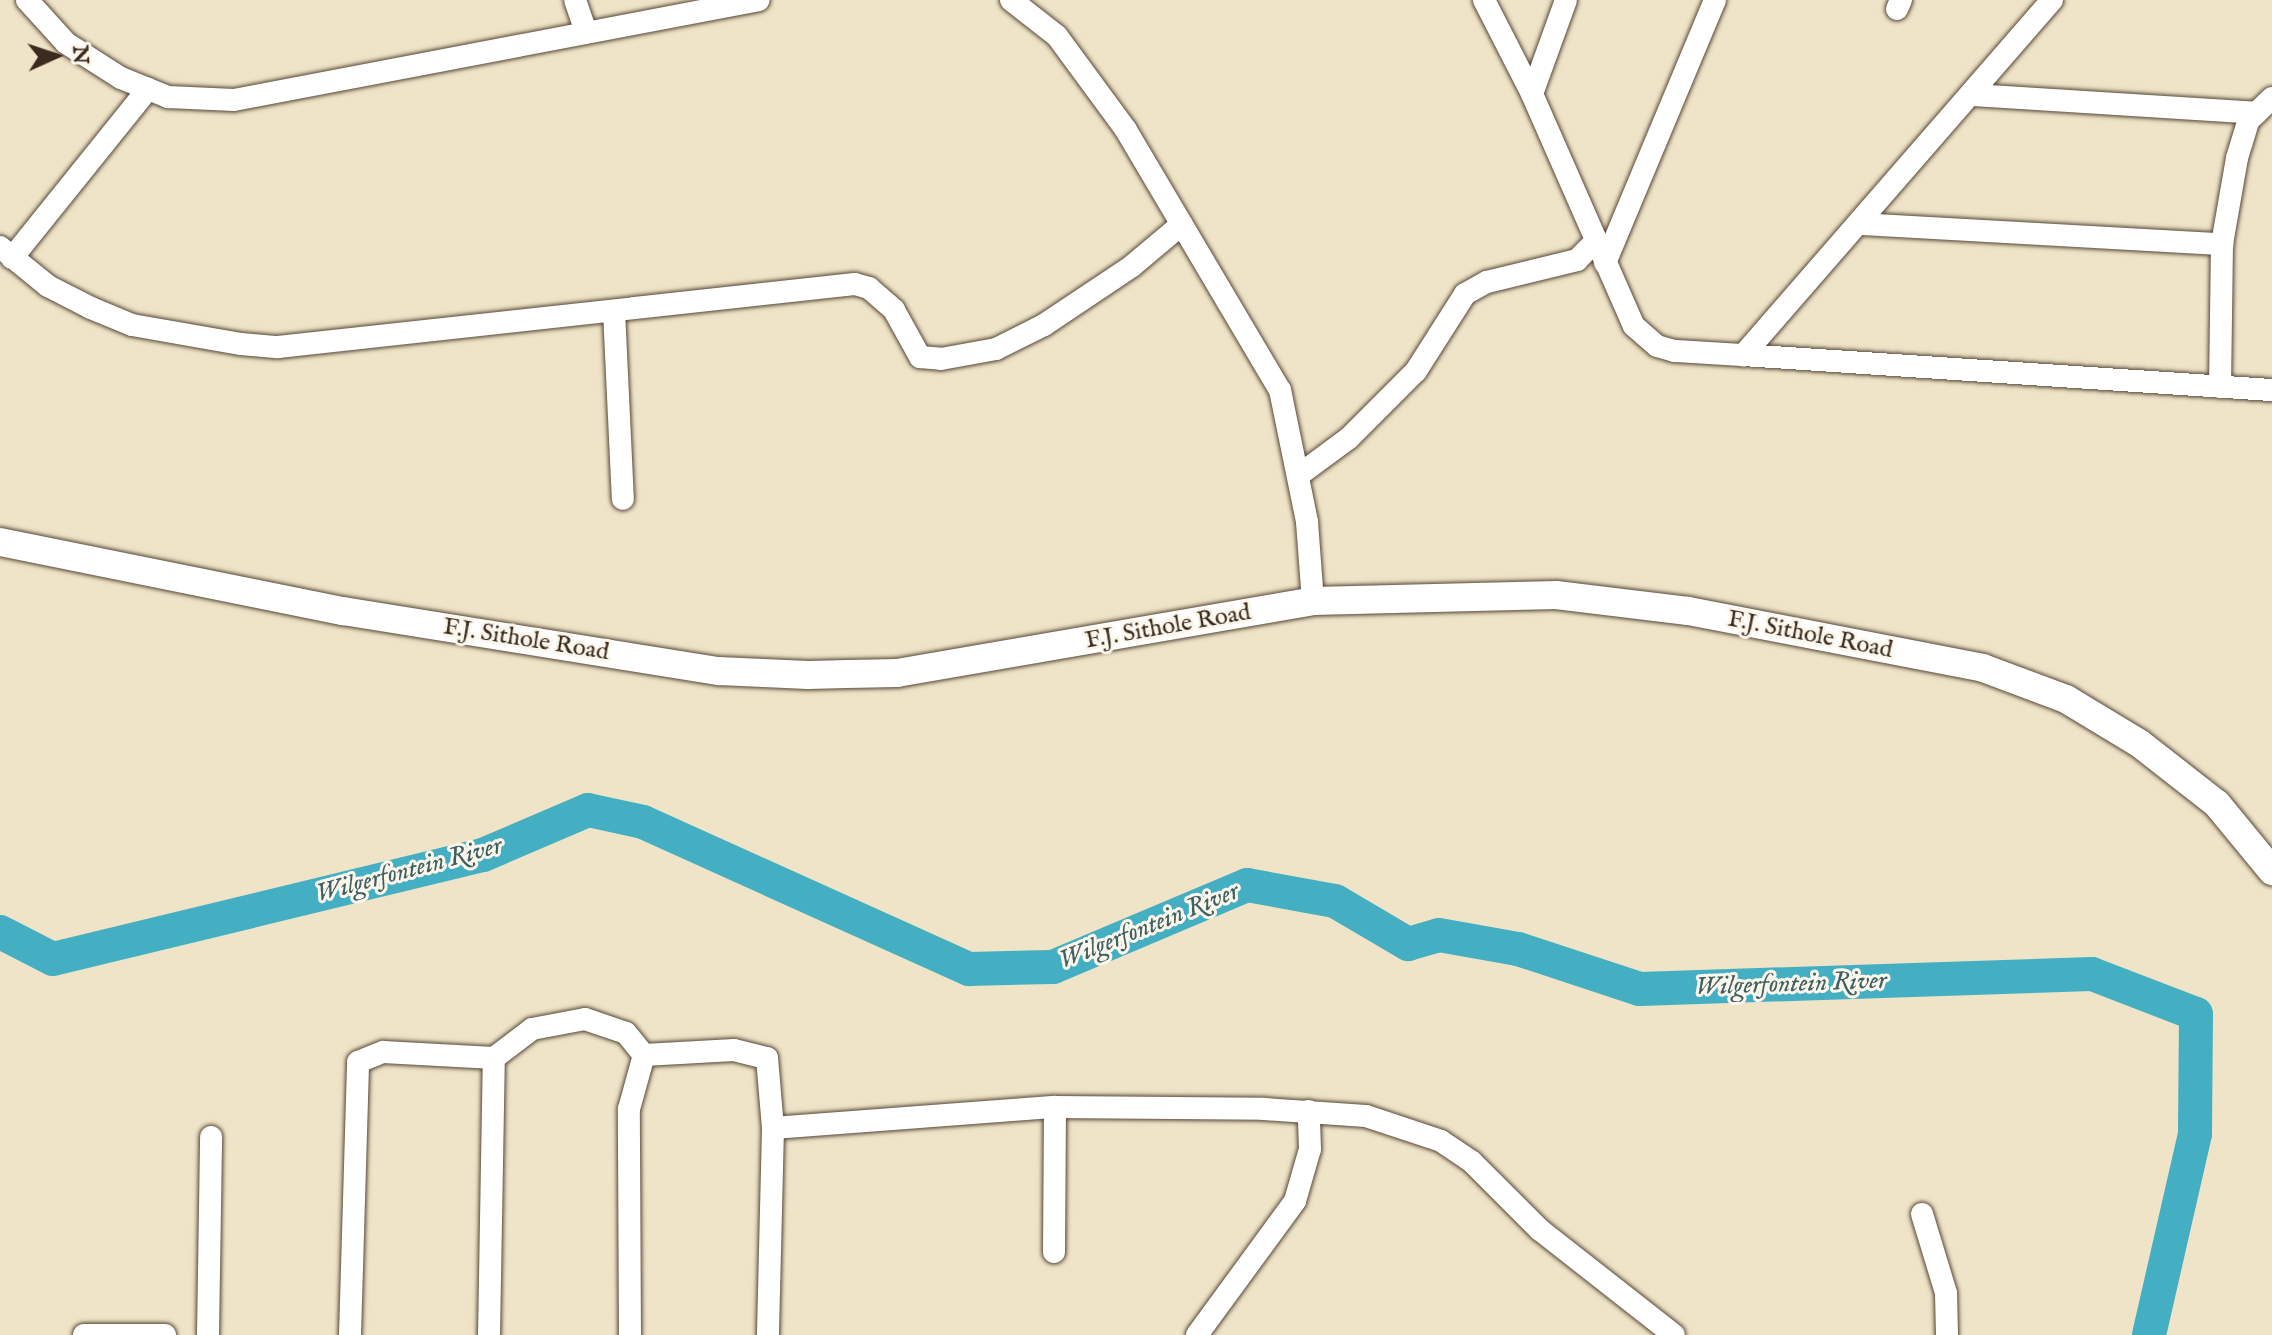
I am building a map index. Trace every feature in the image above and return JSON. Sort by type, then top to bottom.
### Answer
[{"type":"street","points":[[27,0],[66,43],[168,97],[273,95],[585,29],[759,0]]},
{"type":"street","points":[[575,0],[585,29]]},
{"type":"street","points":[[1011,0],[1057,36],[1126,130],[1280,390],[1299,475],[1313,601]]},
{"type":"street","points":[[1484,0],[1532,94],[1634,326],[1646,339],[1694,356],[1743,355],[2272,390]]},
{"type":"street","points":[[1532,94],[1566,0]]},
{"type":"street","points":[[1605,263],[1715,0]]},
{"type":"street","points":[[1743,355],[2052,0]]},
{"type":"street","points":[[148,89],[6,252],[48,286],[132,325],[241,344],[278,347],[861,285],[894,310],[920,357],[964,357],[996,349],[1082,302],[1182,224]]},
{"type":"street","points":[[1972,95],[2264,106]]},
{"type":"street","points":[[2220,387],[2222,244],[2243,134],[2264,106]]},
{"type":"street","points":[[1860,224],[2222,244]]},
{"type":"street","points":[[1299,475],[1349,438],[1416,371],[1465,294],[1487,282],[1577,260],[1595,242]]},
{"type":"street","points":[[614,311],[623,499]]},
{"type":"street","name":"F.J. Sithole Road","points":[[0,542],[343,611],[719,671],[808,675],[912,670],[1313,601],[1556,595],[1688,611],[1983,668],[2066,699],[2139,743],[2217,804],[2272,871]]},
{"type":"street","points":[[350,1335],[356,1066],[367,1055],[383,1052],[494,1058],[532,1029],[585,1019],[626,1033],[644,1055]]},
{"type":"street","points":[[644,1055],[734,1050],[761,1054],[769,1062],[773,1128],[768,1335]]},
{"type":"street","points":[[630,1335],[629,1109],[644,1055]]},
{"type":"street","points":[[489,1335],[494,1058]]},
{"type":"street","points":[[773,1128],[1055,1107],[1309,1111],[1366,1116],[1441,1141],[1472,1162],[1578,1262],[1674,1335]]},
{"type":"street","points":[[1054,1252],[1055,1107]]},
{"type":"street","points":[[1197,1335],[1295,1201],[1310,1149],[1309,1111]]},
{"type":"street","points":[[208,1335],[211,1137]]},
{"type":"street","points":[[1922,1214],[1946,1293],[1947,1335]]},
{"type":"street","points":[[84,1335],[165,1335]]},
{"type":"waterway","name":"Wilgerfontein River","points":[[0,932],[53,959],[483,855],[588,810],[643,822],[969,969],[1053,967],[1247,885],[1335,901],[1408,944],[1439,935],[1518,949],[1640,989],[2092,974],[2196,1014],[2195,1134],[2149,1335]]}]
